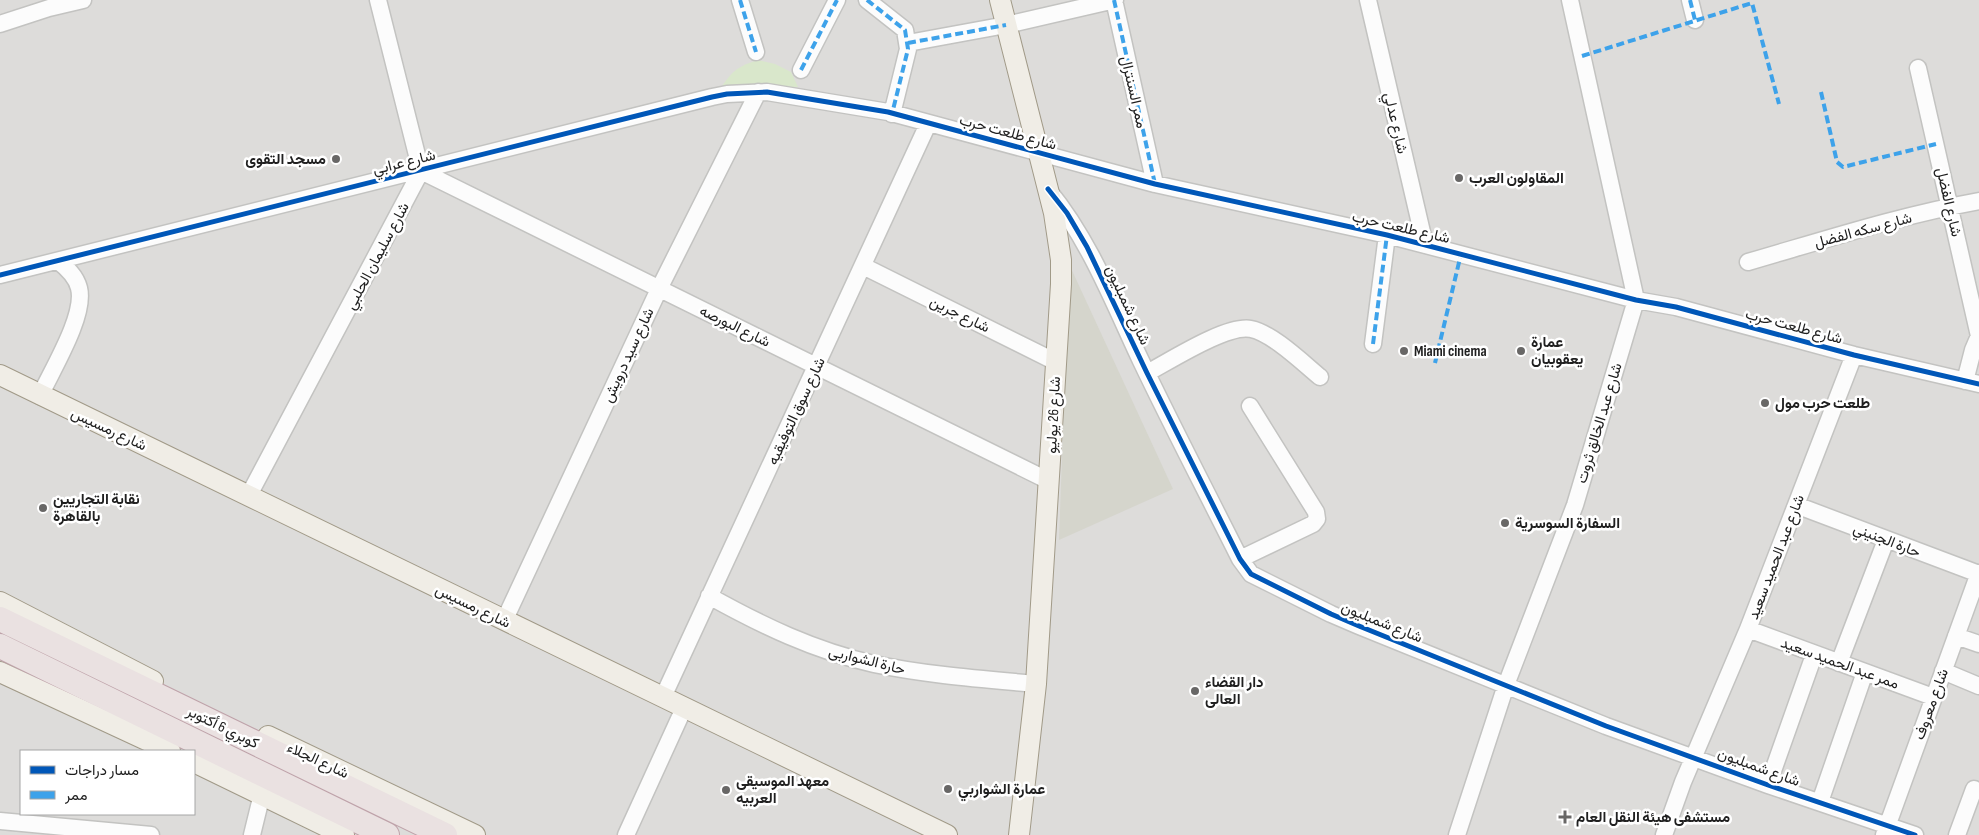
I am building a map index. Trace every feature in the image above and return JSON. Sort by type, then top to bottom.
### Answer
[{"type":"highway","name":"كوبري 6 أكتوبر","points":[[0,619],[445,835]]},
{"type":"highway","name":"كوبري 6 أكتوبر","points":[[0,646],[387,835]]},
{"type":"main road","name":"شارع 26 يوليو","points":[[1000,0],[1056,220],[1061,260],[1050,481],[1036,684],[1019,835]]},
{"type":"main road","name":"شارع رمسيس","points":[[0,375],[947,835]]},
{"type":"main road","name":"شارع الجلاء","points":[[0,602],[157,683],[475,835]]},
{"type":"main road","points":[[0,672],[168,750]]},
{"type":"main road","points":[[195,762],[344,835]]},
{"type":"street","points":[[0,24],[62,3],[83,0]]},
{"type":"street","points":[[378,0],[421,171]]},
{"type":"street","points":[[740,0],[756,52]]},
{"type":"street","points":[[801,70],[837,0]]},
{"type":"street","points":[[867,0],[905,30],[908,43],[908,50],[892,114]]},
{"type":"street","points":[[908,43],[1114,0]]},
{"type":"street","name":"ممر السنترال","points":[[1114,0],[1155,184]]},
{"type":"street","name":"شارع عدلي","points":[[1368,0],[1425,245]]},
{"type":"street","name":"شارع عبد الخالق ثروت","points":[[1457,835],[1506,686],[1575,505],[1636,300],[1570,0]]},
{"type":"street","points":[[1690,0],[1695,20]]},
{"type":"street","name":"شارع الفضل","points":[[1918,68],[1979,336]]},
{"type":"street","name":"شارع عرابي","points":[[0,275],[712,97],[758,92],[784,94],[816,100]]},
{"type":"street","name":"شارع سيد درويش","points":[[504,621],[659,289],[758,92]]},
{"type":"street","name":"شارع طلعت حرب","points":[[816,100],[892,114],[1155,184],[1387,235],[1636,300],[1676,307],[1854,355],[1972,382]]},
{"type":"street","name":"شارع سوق التوفيقيه","points":[[662,697],[928,124]]},
{"type":"street","name":"شارع البورصه","points":[[421,171],[1050,481]]},
{"type":"street","name":"شارع سليمان الحلبي","points":[[249,495],[421,171]]},
{"type":"street","name":"شارع شمبليون","points":[[1048,190],[1067,213],[1078,231],[1240,559],[1251,574],[1331,614],[1606,726],[1820,802],[1886,830],[1915,835]]},
{"type":"street","name":"شارع سكه الفضل","points":[[1748,262],[1950,206],[1979,201]]},
{"type":"street","points":[[1373,344],[1387,235]]},
{"type":"street","points":[[40,396],[76,320],[81,304],[79,287],[71,272],[58,261]]},
{"type":"street","name":"شارع جرين","points":[[863,266],[1056,362]]},
{"type":"street","points":[[1147,373],[1219,335],[1234,330],[1252,329],[1277,342],[1320,377]]},
{"type":"street","points":[[1972,382],[1973,350],[1979,336]]},
{"type":"street","name":"شارع عبد الحميد سعيد","points":[[1664,835],[1694,757],[1748,629],[1854,355]]},
{"type":"street","points":[[1240,559],[1313,524],[1317,518],[1316,512],[1250,406]]},
{"type":"street","name":"حارة الجنيني","points":[[1796,505],[1979,573]]},
{"type":"street","points":[[1839,663],[1886,540]]},
{"type":"street","name":"شارع معروف","points":[[1886,830],[1979,573]]},
{"type":"street","name":"حارة الشواربى","points":[[709,596],[746,617],[783,634],[827,651],[872,664],[918,672],[1036,684]]},
{"type":"street","name":"ممر عبد الحميد سعيد","points":[[1748,629],[1814,655],[1933,697]]},
{"type":"street","points":[[1956,636],[1979,644]]},
{"type":"street","points":[[1768,785],[1814,655]]},
{"type":"street","points":[[1943,671],[1979,686]]},
{"type":"street","points":[[1820,802],[1865,672]]},
{"type":"street","points":[[626,835],[684,708]]},
{"type":"street","points":[[1958,835],[1974,790]]},
{"type":"street","points":[[252,835],[262,794]]},
{"type":"street","points":[[0,820],[151,835]]},
{"type":"shaded area","points":[[0,0],[1979,0],[1979,835],[0,835]]},
{"type":"shaded area","points":[[1069,264],[1173,489],[1059,540]]},
{"type":"green space","points":[[758,60],[775,64],[791,72],[798,87],[722,86],[737,69]]},
{"type":"marked path","points":[[740,0],[756,52]]},
{"type":"marked path","points":[[801,70],[837,0]]},
{"type":"marked path","points":[[867,0],[905,30],[908,49],[892,114]]},
{"type":"marked path","points":[[1114,0],[1155,184]]},
{"type":"marked path","points":[[1690,0],[1695,20]]},
{"type":"marked path","points":[[1582,56],[1752,3],[1779,104]]},
{"type":"marked path","points":[[908,43],[1006,25]]},
{"type":"marked path","points":[[1821,92],[1837,162],[1843,167],[1936,144]]},
{"type":"marked path","points":[[1373,344],[1387,235]]},
{"type":"marked path","points":[[1435,363],[1461,254]]},
{"type":"cycle path","points":[[0,275],[712,97],[727,94],[767,92],[888,112],[1155,184],[1387,235],[1636,300],[1676,307],[1854,355],[1979,384]]},
{"type":"cycle path","points":[[1048,189],[1067,213],[1087,247],[1147,373],[1240,559],[1251,574],[1359,626],[1606,726],[1768,785],[1915,835]]},
{"type":"place","name":"مسجد التقوى","points":[[336,159]]},
{"type":"place","name":"المقاولون العرب","points":[[1459,178]]},
{"type":"place","name":"Miami cinema","points":[[1404,351]]},
{"type":"place","name":"عمارة يعقوبيان","points":[[1521,351]]},
{"type":"place","name":"طلعت حرب مول","points":[[1765,403]]},
{"type":"place","name":"نقابة التجاريين بالقاهرة","points":[[43,508]]},
{"type":"place","name":"السفارة السوسرية","points":[[1505,523]]},
{"type":"place","name":"دار القضاء العالى","points":[[1195,691]]},
{"type":"place","name":"عمارة الشواربي","points":[[948,789]]},
{"type":"place","name":"معهد الموسيقى العربيه","points":[[726,790]]},
{"type":"place","name":"مستشفى هيئة النقل العام","points":[[1565,817]]}]
